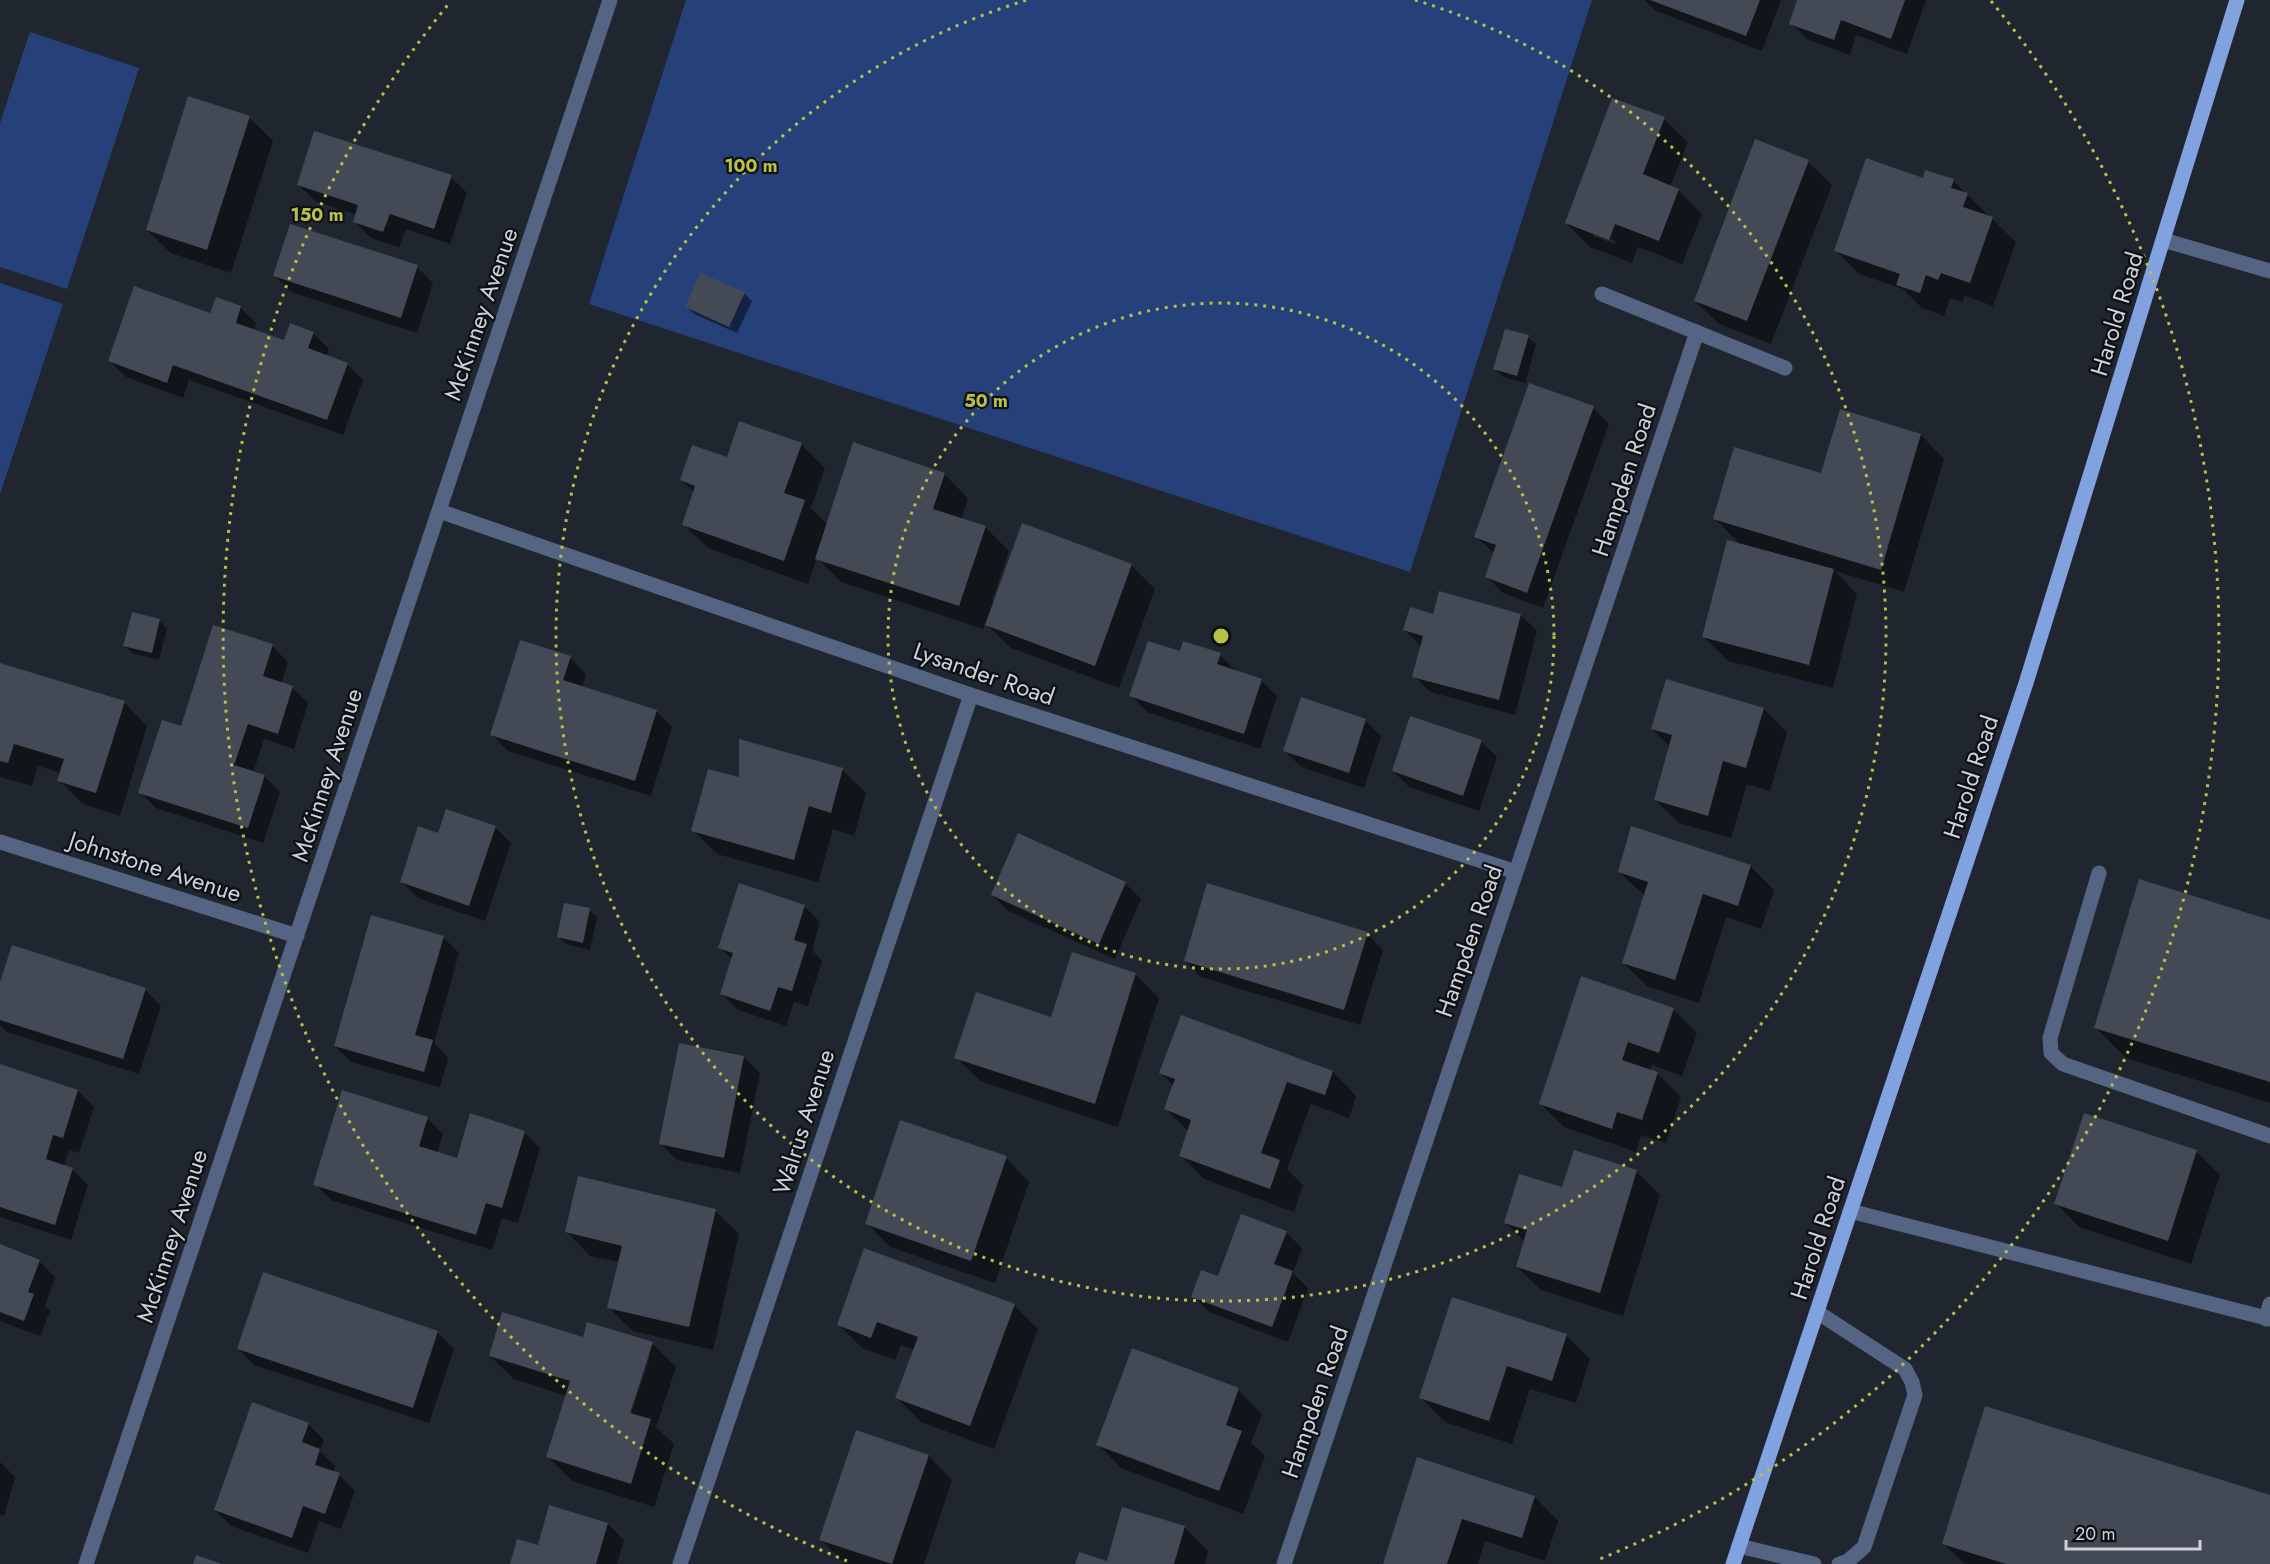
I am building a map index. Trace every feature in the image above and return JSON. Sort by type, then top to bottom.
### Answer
[{"type":"main road","name":"Harold Road","points":[[1733,1564],[2026,683],[2237,0]]},
{"type":"street","name":"McKinney Avenue","points":[[86,1564],[610,0]]},
{"type":"street","points":[[2163,240],[2270,271]]},
{"type":"street","points":[[1602,294],[1785,368]]},
{"type":"street","name":"Hampden Road","points":[[1284,1564],[1697,332]]},
{"type":"street","name":"Lysander Road","points":[[439,511],[971,695],[1516,872]]},
{"type":"street","name":"Walrus Avenue","points":[[680,1564],[971,695]]},
{"type":"street","name":"Johnstone Avenue","points":[[0,842],[297,936]]},
{"type":"street","points":[[2099,873],[2050,1038],[2051,1053],[2063,1064],[2270,1136]]},
{"type":"street","points":[[1851,1211],[2268,1319],[2270,1304]]},
{"type":"street","points":[[1817,1312],[1905,1369],[1912,1382],[1915,1395],[1864,1547],[1848,1561],[1839,1564]]},
{"type":"street","points":[[1739,1546],[1814,1564]]},
{"type":"shaded area","points":[[686,0],[1592,0],[1410,572],[589,304]]},
{"type":"shaded area","points":[[30,32],[139,68],[67,289],[0,267],[0,123]]},
{"type":"shaded area","points":[[0,283],[63,304],[0,494]]},
{"type":"building","points":[[1650,0],[1760,0],[1746,36]]},
{"type":"building","points":[[1797,0],[1905,0],[1891,39],[1841,20],[1834,40],[1789,24]]},
{"type":"building","points":[[188,96],[250,116],[207,250],[146,230]]},
{"type":"building","points":[[1612,98],[1665,117],[1643,174],[1679,189],[1659,241],[1615,224],[1609,240],[1565,223]]},
{"type":"building","points":[[314,131],[452,175],[434,229],[390,214],[383,232],[353,222],[358,205],[297,185]]},
{"type":"building","points":[[1755,139],[1809,160],[1747,321],[1694,301]]},
{"type":"building","points":[[1866,158],[1923,178],[1925,170],[1954,179],[1951,188],[1968,193],[1963,207],[1993,217],[1970,283],[1941,273],[1938,280],[1926,275],[1920,293],[1896,285],[1900,274],[1834,251]]},
{"type":"building","points":[[290,224],[418,265],[401,318],[273,276]]},
{"type":"building","points":[[700,273],[745,292],[729,327],[685,307]]},
{"type":"building","points":[[134,286],[210,313],[216,297],[241,306],[236,323],[284,340],[290,323],[314,332],[308,348],[348,363],[327,420],[173,365],[167,383],[108,361]]},
{"type":"building","points":[[1505,329],[1529,335],[1517,376],[1493,369]]},
{"type":"building","points":[[1529,383],[1594,406],[1527,593],[1485,577],[1496,545],[1474,537]]},
{"type":"building","points":[[1840,409],[1921,434],[1881,570],[1713,519],[1734,447],[1821,473]]},
{"type":"building","points":[[739,421],[802,443],[784,493],[805,500],[784,561],[682,525],[695,486],[680,480],[692,445],[727,457]]},
{"type":"building","points":[[853,442],[945,473],[933,509],[986,526],[959,606],[815,559]]},
{"type":"building","points":[[1022,523],[1132,564],[1095,666],[985,625]]},
{"type":"building","points":[[1727,540],[1834,569],[1809,665],[1702,637]]},
{"type":"building","points":[[1439,591],[1521,614],[1499,700],[1412,677],[1423,636],[1403,630],[1410,607],[1433,614]]},
{"type":"building","points":[[132,612],[160,619],[152,653],[123,646]]},
{"type":"building","points":[[213,625],[273,644],[263,676],[293,686],[278,734],[248,724],[234,765],[265,775],[248,828],[138,793],[162,720],[181,726]]},
{"type":"building","points":[[520,640],[571,656],[563,680],[657,710],[635,781],[490,735]]},
{"type":"building","points":[[1148,641],[1180,651],[1183,641],[1221,653],[1217,664],[1262,679],[1244,734],[1129,696]]},
{"type":"building","points":[[0,663],[125,701],[96,793],[57,781],[64,759],[14,744],[8,763],[0,761]]},
{"type":"building","points":[[1666,679],[1764,708],[1746,768],[1723,761],[1708,816],[1654,800],[1672,735],[1651,729]]},
{"type":"building","points":[[1301,697],[1366,719],[1349,773],[1283,751]]},
{"type":"building","points":[[1410,716],[1482,740],[1463,796],[1392,771]]},
{"type":"building","points":[[739,739],[843,768],[831,813],[809,806],[794,860],[691,831],[708,769],[739,777]]},
{"type":"building","points":[[446,809],[496,826],[469,906],[400,882],[418,826],[438,833]]},
{"type":"building","points":[[1631,826],[1751,865],[1738,906],[1703,894],[1675,980],[1622,963],[1648,882],[1618,872]]},
{"type":"building","points":[[1018,833],[1126,882],[1099,944],[991,895]]},
{"type":"building","points":[[2139,879],[2270,920],[2270,1082],[2094,1028]]},
{"type":"building","points":[[739,883],[805,905],[794,940],[807,944],[792,991],[778,987],[770,1011],[720,994],[733,953],[718,948]]},
{"type":"building","points":[[1207,883],[1368,932],[1344,1010],[1184,961]]},
{"type":"building","points":[[564,903],[590,908],[583,943],[557,937]]},
{"type":"building","points":[[371,915],[444,936],[415,1035],[433,1040],[424,1072],[334,1046]]},
{"type":"building","points":[[12,945],[146,988],[123,1059],[0,1020],[0,982]]},
{"type":"building","points":[[1072,952],[1136,973],[1095,1104],[954,1058],[976,992],[1051,1017]]},
{"type":"building","points":[[1581,976],[1674,1008],[1659,1053],[1628,1042],[1622,1060],[1658,1072],[1642,1120],[1617,1112],[1612,1129],[1539,1104]]},
{"type":"building","points":[[1181,1015],[1333,1071],[1325,1095],[1287,1082],[1261,1153],[1280,1160],[1270,1189],[1179,1156],[1191,1120],[1164,1109],[1175,1079],[1159,1073]]},
{"type":"building","points":[[679,1043],[744,1056],[724,1158],[659,1144]]},
{"type":"building","points":[[0,1064],[78,1090],[63,1138],[53,1135],[46,1159],[73,1168],[55,1225],[0,1207]]},
{"type":"building","points":[[342,1090],[428,1117],[419,1146],[457,1158],[470,1113],[525,1131],[502,1208],[486,1203],[476,1235],[313,1185]]},
{"type":"building","points":[[2084,1113],[2197,1150],[2168,1241],[2054,1204]]},
{"type":"building","points":[[900,1120],[1007,1156],[971,1261],[865,1224]]},
{"type":"building","points":[[1574,1150],[1637,1170],[1600,1293],[1516,1267],[1527,1230],[1504,1223],[1519,1174],[1562,1187]]},
{"type":"building","points":[[578,1176],[716,1209],[689,1327],[607,1308],[622,1246],[565,1232]]},
{"type":"building","points":[[1241,1214],[1287,1231],[1274,1264],[1293,1271],[1272,1327],[1191,1297],[1201,1270],[1218,1276]]},
{"type":"building","points":[[0,1244],[40,1260],[28,1292],[34,1294],[24,1321],[0,1312]]},
{"type":"building","points":[[864,1248],[1015,1304],[970,1426],[895,1398],[918,1337],[877,1322],[871,1338],[837,1325]]},
{"type":"building","points":[[263,1272],[438,1331],[413,1408],[237,1349]]},
{"type":"building","points":[[1452,1297],[1567,1334],[1552,1381],[1507,1366],[1489,1421],[1419,1398]]},
{"type":"building","points":[[502,1312],[583,1337],[587,1322],[653,1342],[630,1413],[651,1419],[631,1484],[546,1457],[570,1381],[489,1356]]},
{"type":"building","points":[[1132,1348],[1239,1388],[1226,1425],[1242,1431],[1219,1491],[1096,1445]]},
{"type":"building","points":[[252,1402],[309,1423],[302,1442],[320,1449],[315,1465],[340,1473],[325,1514],[303,1506],[292,1538],[214,1510]]},
{"type":"building","points":[[1985,1406],[2270,1495],[2270,1564],[2006,1564],[1942,1544]]},
{"type":"building","points":[[856,1430],[929,1455],[892,1564],[819,1540]]},
{"type":"building","points":[[1417,1457],[1535,1496],[1522,1538],[1462,1519],[1447,1564],[1383,1564]]},
{"type":"building","points":[[549,1505],[608,1523],[596,1564],[510,1564],[517,1539],[538,1545]]},
{"type":"building","points":[[1122,1507],[1185,1526],[1174,1564],[1075,1564],[1079,1552],[1107,1561]]},
{"type":"building","points":[[196,1555],[222,1564],[193,1564]]}]
